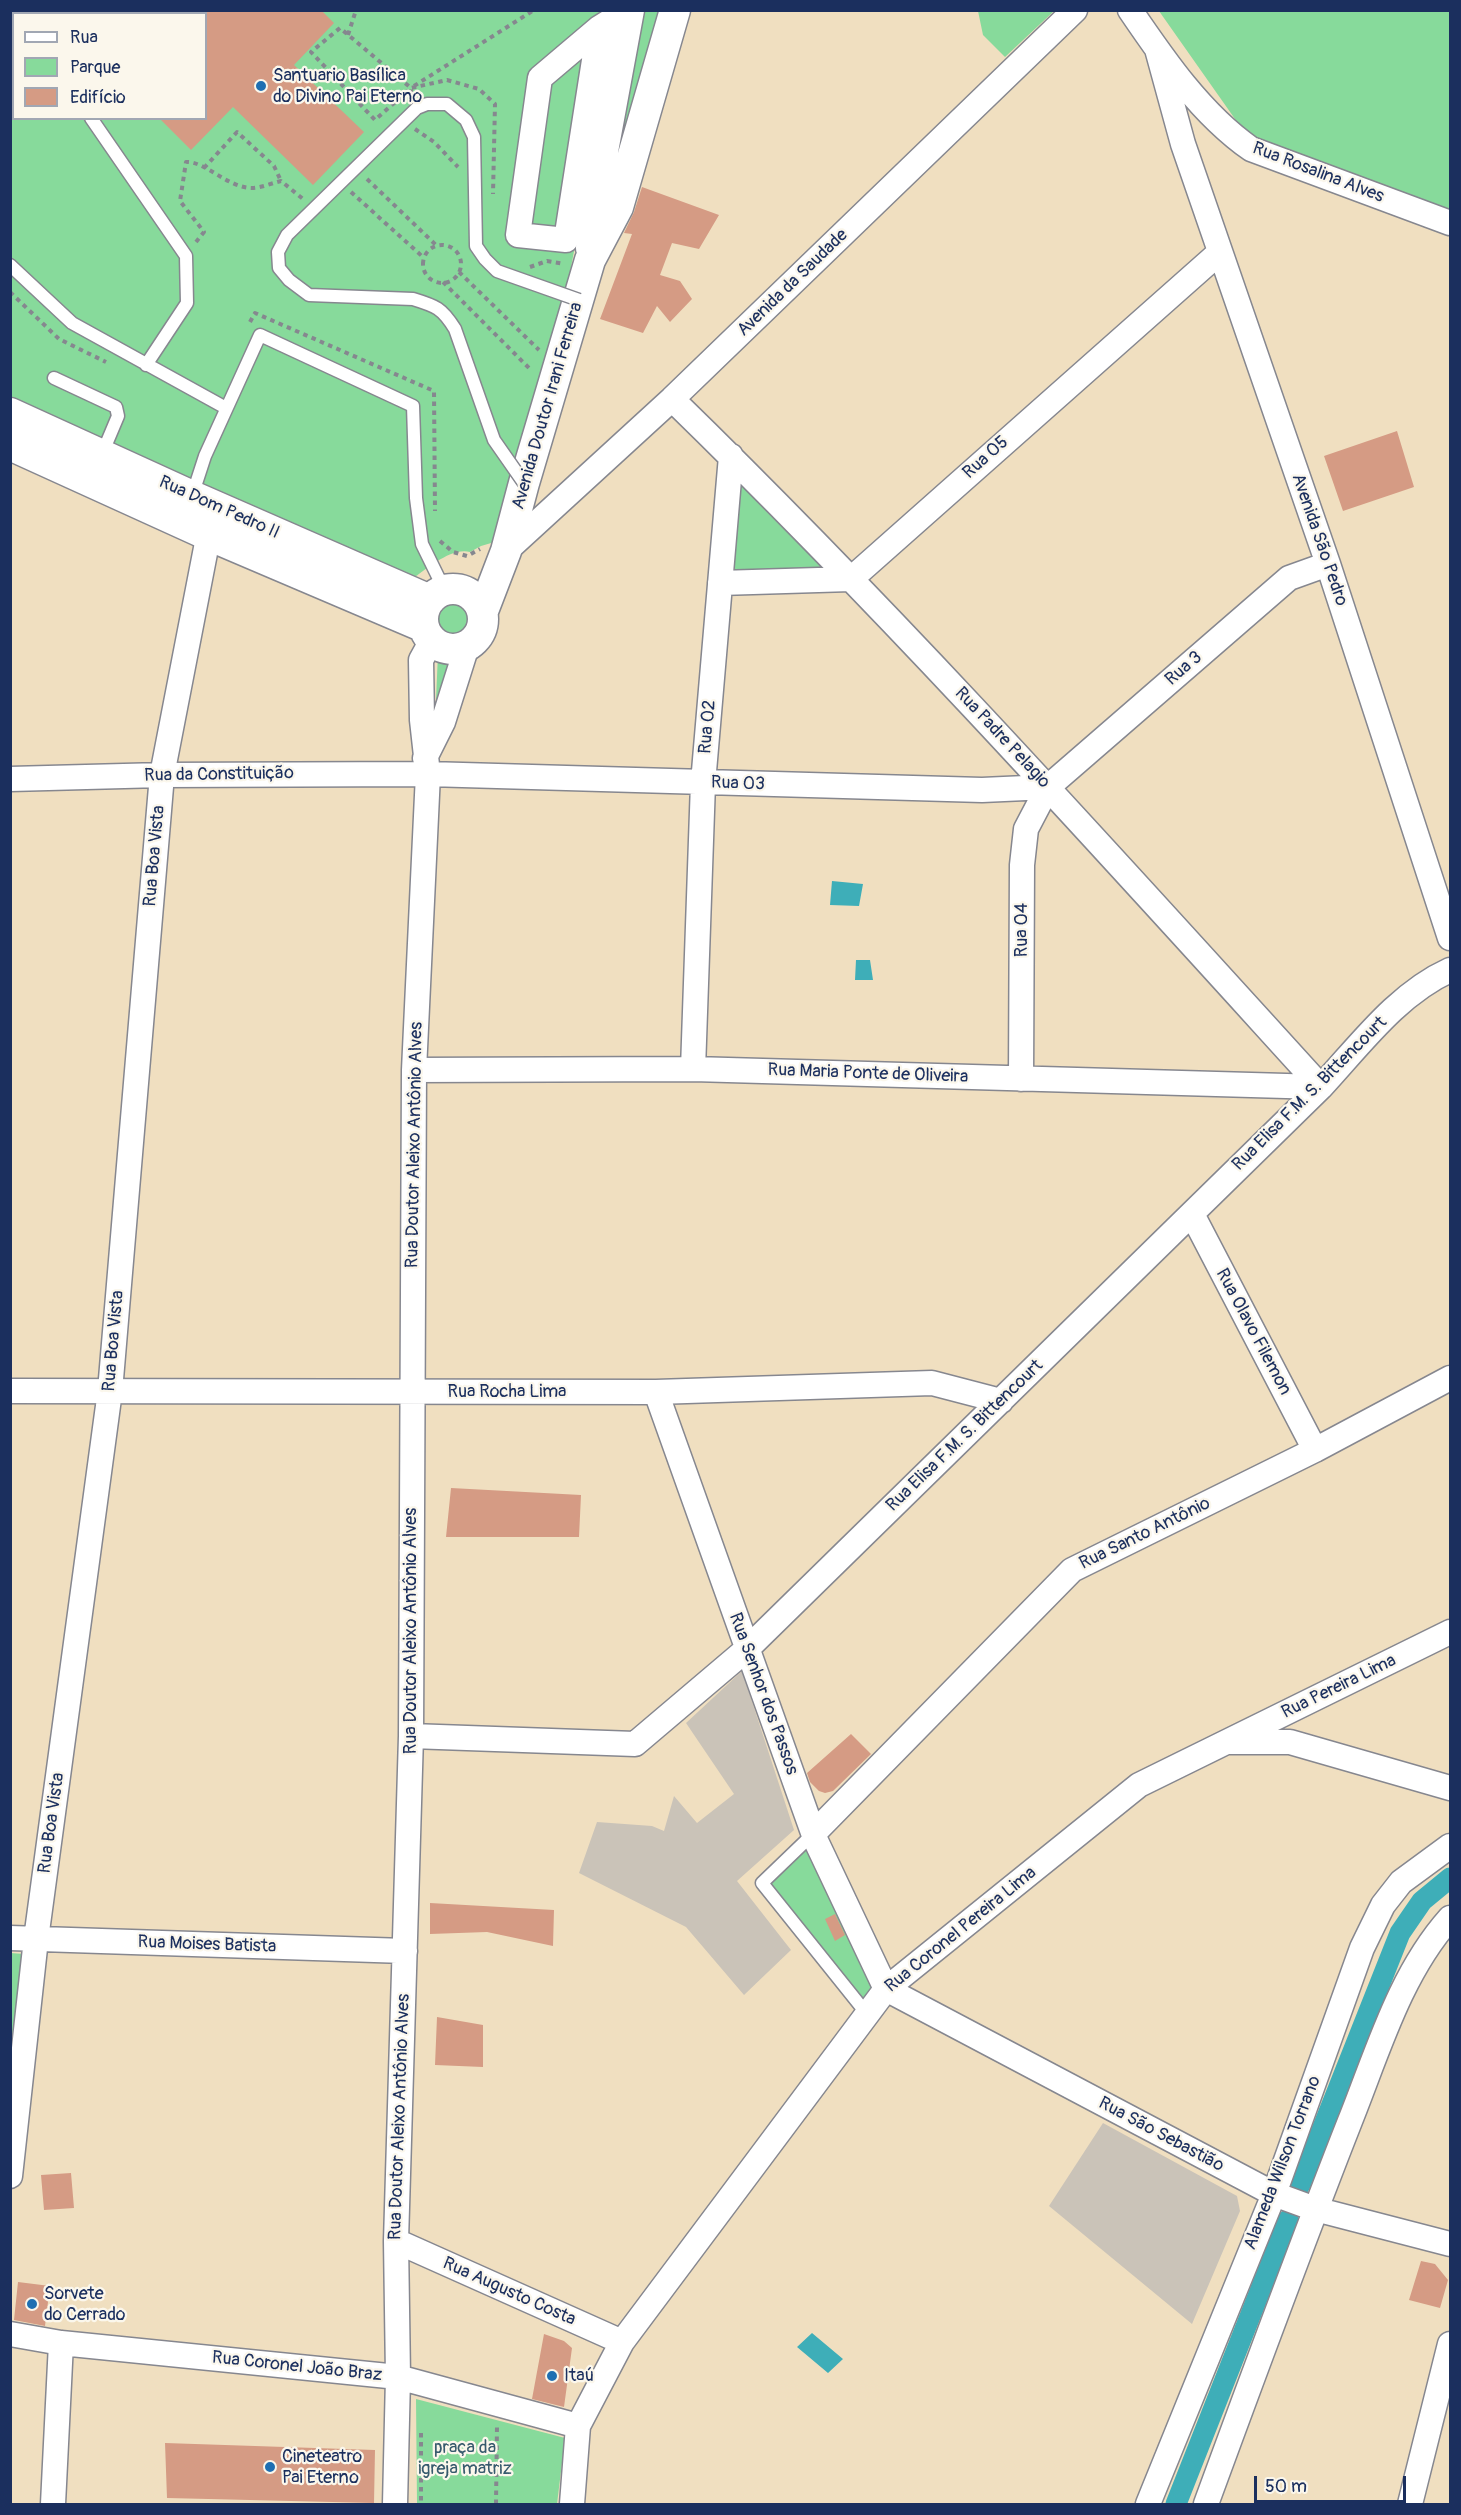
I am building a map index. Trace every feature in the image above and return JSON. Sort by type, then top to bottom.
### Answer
[{"type":"street","points":[[600,28],[566,240],[518,235],[540,78],[600,28],[629,10]]},
{"type":"street","name":"Avenida Doutor Irani Ferreira","points":[[483,611],[506,551],[590,260],[594,200],[629,10]]},
{"type":"street","name":"Avenida Doutor Irani Ferreira","points":[[590,260],[618,207],[675,10]]},
{"type":"street","name":"Avenida da Saudade","points":[[506,551],[672,399],[1075,10]]},
{"type":"street","name":"Avenida São Pedro","points":[[1130,10],[1157,49],[1199,101]]},
{"type":"street","name":"Avenida São Pedro","points":[[1157,49],[1183,144],[1328,564],[1450,938]]},
{"type":"street","points":[[1183,144],[1191,117],[1199,101]]},
{"type":"street","name":"Rua Rosalina Alves","points":[[1199,101],[1230,134],[1251,149],[1450,225]]},
{"type":"street","name":"Rua 05","points":[[851,579],[1220,252]]},
{"type":"street","name":"Rua Padre Pelagio","points":[[672,399],[851,579],[1048,787],[1321,1087]]},
{"type":"street","name":"Rua Dom Pedro II","points":[[10,413],[437,609]]},
{"type":"street","name":"Rua Dom Pedro II","points":[[10,445],[208,535],[437,609]]},
{"type":"street","name":"Rua 02","points":[[693,1069],[703,783],[731,456]]},
{"type":"street","name":"Rua Boa Vista","points":[[10,2176],[36,1939],[110,1391],[162,776],[208,535],[203,501]]},
{"type":"street","points":[[437,609],[506,551]]},
{"type":"street","name":"Rua 3","points":[[1048,787],[1289,578],[1328,564]]},
{"type":"street","points":[[720,583],[851,579]]},
{"type":"street","points":[[473,595],[483,611],[484,619],[480,635],[467,646],[452,650],[438,645],[437,609],[473,595]]},
{"type":"street","name":"Rua Doutor Aleixo Antônio Alves","points":[[395,2505],[398,2377],[396,2241],[411,1736],[414,1070],[427,766],[422,720],[422,660],[437,609]]},
{"type":"street","name":"Rua Doutor Aleixo Antônio Alves","points":[[427,766],[467,646]]},
{"type":"street","name":"Rua da Constituição","points":[[10,779],[427,766]]},
{"type":"street","name":"Rua 03","points":[[427,766],[703,783],[982,790],[1048,787]]},
{"type":"street","name":"Rua 04","points":[[1022,1079],[1022,865],[1026,829],[1048,787]]},
{"type":"street","name":"Rua Elisa F.M. S. Bittencourt","points":[[411,1736],[635,1744],[747,1649],[1321,1087],[1400,1003],[1433,978],[1450,970]]},
{"type":"street","name":"Rua Maria Ponte de Oliveira","points":[[414,1070],[693,1069],[1321,1087]]},
{"type":"street","name":"Rua Olavo Filemon","points":[[1192,1214],[1315,1450]]},
{"type":"street","name":"Rua Santo Antônio","points":[[814,1833],[1072,1570],[1315,1450],[1450,1378]]},
{"type":"street","name":"Rua Rocha Lima","points":[[10,1391],[656,1392],[932,1383],[1001,1401]]},
{"type":"street","name":"Rua Senhor dos Passos","points":[[656,1392],[814,1833],[886,1989]]},
{"type":"street","name":"Rua Pereira Lima","points":[[1227,1742],[1450,1632]]},
{"type":"street","name":"Rua Coronel Pereira Lima","points":[[578,2426],[622,2342],[886,1989],[1139,1785],[1227,1742],[1290,1742],[1450,1788]]},
{"type":"street","name":"Alameda Wilson Torrano","points":[[1148,2505],[1274,2194],[1362,1948],[1383,1905],[1401,1882],[1450,1846]]},
{"type":"street","points":[[1206,2505],[1316,2208],[1404,1985],[1431,1939],[1450,1918]]},
{"type":"street","name":"Rua Moises Batista","points":[[10,1938],[405,1951]]},
{"type":"street","name":"Rua São Sebastião","points":[[886,1989],[1274,2194],[1316,2208],[1450,2244]]},
{"type":"street","name":"Rua Augusto Costa","points":[[396,2241],[622,2342]]},
{"type":"street","name":"Rua Coronel João Braz","points":[[10,2334],[61,2343],[398,2377],[578,2426]]},
{"type":"street","points":[[53,2505],[61,2343]]},
{"type":"street","points":[[1410,2505],[1450,2344]]},
{"type":"street","points":[[572,2505],[578,2426]]},
{"type":"lane","points":[[524,483],[494,440],[455,329],[445,313],[429,304],[413,300],[309,295],[289,280],[279,268],[278,252],[287,235],[417,108],[427,104],[447,104],[466,120],[474,137],[476,246],[497,271],[579,300]]},
{"type":"lane","points":[[92,120],[186,256],[187,303],[146,365]]},
{"type":"lane","points":[[10,265],[72,323],[226,408]]},
{"type":"lane","points":[[203,501],[205,456],[260,335],[413,406],[416,498],[422,544],[437,609]]},
{"type":"lane","points":[[54,378],[116,407],[118,416],[101,455]]},
{"type":"lane","points":[[814,1833],[762,1883],[867,2014]]},
{"type":"path","points":[[348,35],[356,10]]},
{"type":"path","points":[[343,85],[311,52],[340,28],[411,88],[534,10]]},
{"type":"path","points":[[410,125],[434,142],[464,174]]},
{"type":"path","points":[[204,168],[237,132],[274,166],[281,181]]},
{"type":"path","points":[[356,168],[437,246]]},
{"type":"path","points":[[340,183],[424,258]]},
{"type":"path","points":[[437,246],[449,246],[454,249],[461,260],[459,272],[450,281],[437,282],[427,275],[423,264],[424,258],[432,248],[437,246]]},
{"type":"path","points":[[459,272],[547,357],[560,361]]},
{"type":"path","points":[[486,2422],[508,2428]]},
{"type":"path","points":[[496,2505],[497,2425]]},
{"type":"path","points":[[421,2427],[422,2505]]},
{"type":"shaded area","points":[[742,1671],[794,1830],[737,1881],[791,1950],[744,1995],[686,1927],[579,1873],[597,1822],[652,1826],[664,1831],[674,1796],[697,1823],[734,1794],[686,1723]]},
{"type":"shaded area","points":[[1103,2123],[1237,2196],[1240,2211],[1192,2324],[1049,2206]]},
{"type":"green space","points":[[978,10],[1054,11],[1005,57],[983,35]]},
{"type":"green space","points":[[10,11],[620,11],[558,335],[498,541],[470,552],[463,551],[447,556],[412,579],[11,400]]},
{"type":"green space","points":[[642,11],[665,11],[610,182]]},
{"type":"green space","points":[[1159,11],[1450,11],[1450,213],[1254,146]]},
{"type":"green space","points":[[740,477],[825,568],[734,575]]},
{"type":"green space","points":[[453,601],[465,606],[470,618],[465,630],[453,635],[441,630],[436,618],[441,606]]},
{"type":"green space","points":[[438,653],[452,657],[435,724]]},
{"type":"green space","points":[[812,1838],[883,1990],[867,2010],[766,1883]]},
{"type":"green space","points":[[11,1953],[24,1954],[11,2077]]},
{"type":"green space","name":"praça da igreja matriz","points":[[416,2399],[565,2438],[557,2504],[417,2504]]},
{"type":"water","points":[[832,881],[863,884],[859,906],[830,905]]},
{"type":"water","points":[[856,960],[870,960],[873,980],[855,980]]},
{"type":"water","points":[[812,2333],[843,2359],[828,2373],[797,2347]]},
{"type":"building","name":"Santuario Basílica do Divino Pai Eterno","points":[[206,10],[321,10],[334,23],[294,65],[364,132],[313,185],[233,107],[191,150],[161,120],[207,120]]},
{"type":"building","points":[[642,187],[719,215],[699,249],[672,243],[660,275],[680,281],[692,299],[670,322],[657,306],[643,333],[600,319],[632,234],[624,233]]},
{"type":"building","points":[[1397,431],[1414,487],[1343,511],[1324,456]]},
{"type":"building","points":[[451,1488],[581,1495],[579,1537],[446,1537]]},
{"type":"building","points":[[851,1734],[871,1754],[833,1791],[825,1793],[819,1791],[810,1782],[807,1773]]},
{"type":"building","points":[[430,1903],[554,1910],[553,1946],[487,1932],[430,1934]]},
{"type":"building","points":[[835,1914],[845,1935],[835,1941],[825,1919]]},
{"type":"building","points":[[437,2017],[483,2025],[483,2067],[435,2065]]},
{"type":"building","points":[[71,2173],[74,2208],[44,2210],[41,2175]]},
{"type":"building","points":[[1421,2261],[1435,2264],[1448,2280],[1440,2308],[1409,2300]]},
{"type":"building","name":"Sorvete do Cerrado","points":[[18,2282],[50,2286],[45,2326],[14,2320]]},
{"type":"building","name":"Itaú","points":[[544,2334],[564,2341],[572,2348],[564,2407],[532,2399]]},
{"type":"building","name":"Cineteatro Pai Eterno","points":[[165,2443],[375,2450],[374,2503],[167,2498]]},
{"type":"waterway","points":[[1300,2185],[1400,1933],[1422,1901],[1450,1878]]},
{"type":"waterway","points":[[1176,2504],[1288,2220]]},
{"type":"place","name":"Santuario Basílica do Divino Pai Eterno","points":[[261,86]]},
{"type":"place","name":"Sorvete do Cerrado","points":[[32,2304]]},
{"type":"place","name":"Itaú","points":[[552,2376]]},
{"type":"place","name":"Cineteatro Pai Eterno","points":[[270,2467]]}]
